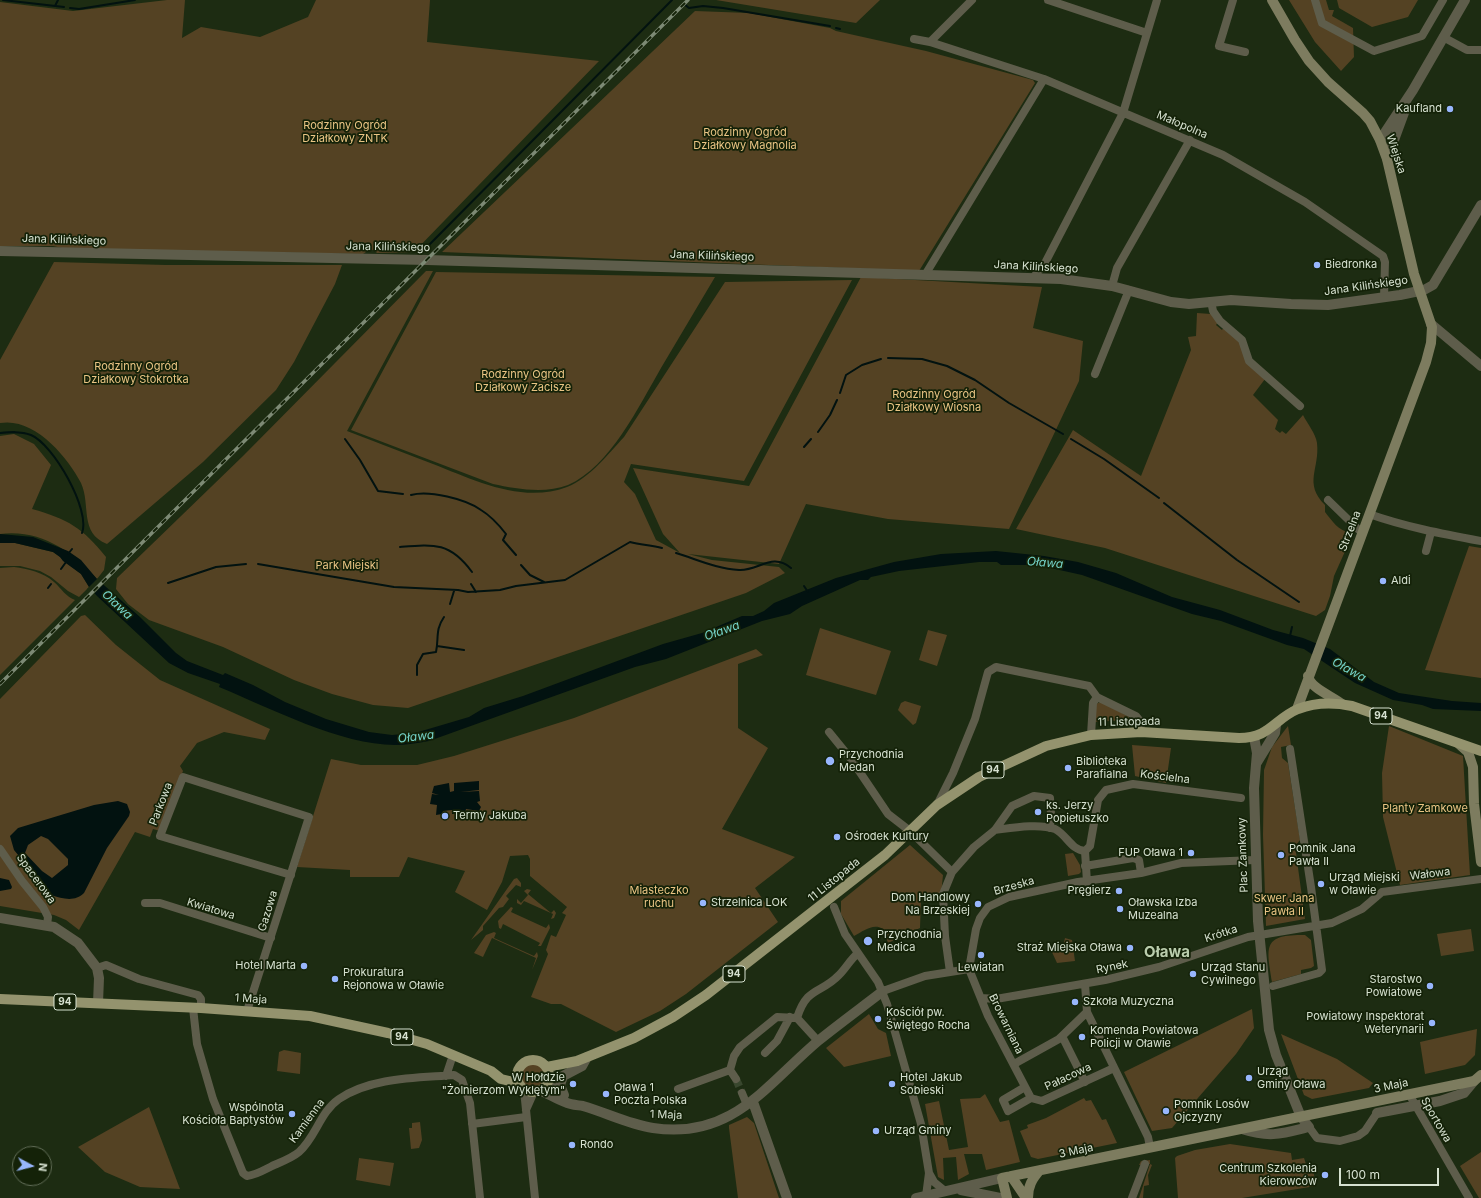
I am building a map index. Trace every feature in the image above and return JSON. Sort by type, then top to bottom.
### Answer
[{"type":"main road","name":"Wiejska","points":[[1272,0],[1294,40],[1309,61],[1328,82],[1357,107],[1370,123],[1380,141],[1387,159],[1419,291],[1431,324]]},
{"type":"main road","name":"Strzelna","points":[[1297,709],[1426,362],[1432,335],[1431,324]]},
{"type":"main road","points":[[1309,675],[1310,682],[1316,688],[1342,704]]},
{"type":"main road","name":"94","points":[[1254,738],[1276,725],[1297,709],[1319,703],[1342,704],[1481,752]]},
{"type":"main road","name":"11 Listopada","points":[[544,1082],[577,1060],[652,1029],[706,995],[885,854],[937,805],[980,777],[1046,746],[1091,735],[1141,732],[1254,738]]},
{"type":"main road","points":[[1459,744],[1466,749],[1470,756],[1480,831],[1481,862]]},
{"type":"main road","points":[[1474,790],[1475,782],[1481,769]]},
{"type":"main road","name":"1 Maja","points":[[0,999],[197,1008],[310,1016],[406,1038],[453,1055],[491,1071],[496,1076],[521,1086]]},
{"type":"main road","points":[[521,1086],[517,1071],[523,1063],[533,1060],[543,1063],[544,1082]]},
{"type":"main road","name":"1 Maja","points":[[491,1071],[498,1070],[507,1073],[517,1071]]},
{"type":"main road","name":"3 Maja","points":[[1006,1177],[1301,1117],[1477,1078]]},
{"type":"main road","name":"94","points":[[521,1086],[544,1082]]},
{"type":"main road","points":[[1027,1198],[1032,1178],[1040,1170]]},
{"type":"main road","points":[[1006,1177],[1027,1198]]},
{"type":"main road","points":[[1006,1177],[1007,1198]]},
{"type":"street","points":[[930,42],[972,0]]},
{"type":"street","points":[[1048,0],[1147,33]]},
{"type":"street","points":[[1038,279],[1123,112],[1157,0]]},
{"type":"street","points":[[1233,0],[1219,46],[1245,52]]},
{"type":"street","points":[[1315,0],[1322,22],[1374,51],[1422,36],[1443,0]]},
{"type":"street","points":[[1380,141],[1413,90],[1465,0]]},
{"type":"street","points":[[1443,38],[1467,50],[1481,50]]},
{"type":"street","name":"Małopolna","points":[[914,39],[930,42],[1044,78],[1223,155],[1305,202],[1383,256],[1385,262],[1384,298]]},
{"type":"street","points":[[925,275],[1044,78]]},
{"type":"street","points":[[1387,159],[1413,90]]},
{"type":"street","points":[[1370,123],[1385,125],[1392,122]]},
{"type":"street","points":[[1380,141],[1388,141],[1395,135]]},
{"type":"street","points":[[1112,286],[1118,268],[1190,140]]},
{"type":"street","name":"Jana Kilińskiego","points":[[0,251],[427,260],[1075,280],[1112,286],[1183,304],[1231,300],[1328,305],[1384,298],[1419,291],[1429,287],[1437,281],[1481,205]]},
{"type":"street","points":[[1095,374],[1129,290]]},
{"type":"street","points":[[1211,302],[1213,311],[1220,321],[1242,340],[1249,361],[1300,406]]},
{"type":"street","points":[[1431,324],[1481,366]]},
{"type":"street","points":[[1328,500],[1362,533]]},
{"type":"street","points":[[1369,514],[1392,522],[1433,532],[1481,541]]},
{"type":"street","points":[[1426,551],[1433,532]]},
{"type":"street","points":[[937,805],[950,779],[975,719],[983,696],[988,672],[993,668],[998,667],[1053,679],[1085,684],[1089,686],[1097,697],[1136,716],[1140,722],[1141,732]]},
{"type":"street","points":[[1091,735],[1093,703],[1097,697]]},
{"type":"street","name":"Plac Zamkowy","points":[[1255,766],[1274,733],[1276,725]]},
{"type":"street","points":[[829,732],[851,759],[888,814],[910,831],[952,872]]},
{"type":"street","name":"Plac Zamkowy","points":[[1254,738],[1257,753],[1254,788],[1255,860],[1259,935],[1269,1030],[1276,1055],[1301,1117],[1309,1127]]},
{"type":"street","points":[[1273,986],[1319,974],[1322,970],[1290,749]]},
{"type":"street","name":"Parkowa","points":[[290,875],[160,836],[182,777],[309,817]]},
{"type":"street","name":"Kościelna","points":[[1085,851],[1090,846],[1098,800],[1106,790],[1133,784],[1241,798]]},
{"type":"street","points":[[948,972],[943,894],[952,872],[974,847],[995,830],[1012,806],[1034,796],[1050,798],[1050,828]]},
{"type":"street","name":"Gazowa","points":[[247,1011],[309,817]]},
{"type":"street","points":[[995,830],[1026,826],[1050,828],[1059,832],[1077,850],[1085,851],[1087,882],[1141,873],[1181,863],[1255,860]]},
{"type":"street","name":"Spacerowa","points":[[0,849],[22,881],[43,907],[48,918],[47,925]]},
{"type":"street","points":[[1085,866],[1133,858],[1139,860],[1141,873]]},
{"type":"street","name":"Wałowa","points":[[1382,892],[1481,879]]},
{"type":"street","name":"Brzeska","points":[[972,982],[969,969],[976,930],[980,918],[988,907],[1009,897],[1078,882],[1087,882]]},
{"type":"street","name":"Krótka","points":[[1191,957],[1234,941],[1259,935],[1315,926],[1338,920],[1362,909],[1382,892]]},
{"type":"street","name":"Kwiatowa","points":[[145,903],[160,904],[271,938]]},
{"type":"street","name":"11 Listopada","points":[[834,907],[844,934],[880,986],[916,1106],[929,1173]]},
{"type":"street","points":[[0,918],[47,925],[64,932],[78,943],[97,968],[99,978],[98,1003]]},
{"type":"street","points":[[765,1053],[777,1041],[810,994],[826,985],[839,975],[858,953]]},
{"type":"street","name":"Rynek","points":[[981,998],[996,999],[1085,984],[1159,967],[1191,957]]},
{"type":"street","points":[[97,968],[106,966],[138,978],[195,994],[201,999],[197,1008]]},
{"type":"street","points":[[880,986],[925,976],[969,969]]},
{"type":"street","name":"Browarniana","points":[[972,982],[1025,1087]]},
{"type":"street","points":[[1085,984],[1087,1012],[1148,1137],[1150,1147]]},
{"type":"street","name":"1 Maja","points":[[544,1082],[567,1103],[583,1106],[632,1124],[665,1130],[701,1126],[731,1115],[750,1104],[880,986]]},
{"type":"street","name":"Kamienna","points":[[197,1008],[197,1044],[213,1099],[240,1167],[243,1173],[247,1176],[259,1172],[297,1153],[307,1144],[326,1110],[341,1098],[373,1084],[446,1076]]},
{"type":"street","points":[[1014,1064],[1062,1036],[1087,1012]]},
{"type":"street","points":[[736,1079],[730,1070],[734,1056],[740,1047],[777,1018],[794,1017],[818,1041]]},
{"type":"street","points":[[1062,1036],[1085,1082]]},
{"type":"street","points":[[453,1055],[446,1076],[454,1075],[462,1080],[470,1103],[480,1198]]},
{"type":"street","points":[[564,1095],[560,1085],[563,1076],[582,1066],[587,1057]]},
{"type":"street","name":"Pałacowa","points":[[1025,1087],[1003,1100],[1008,1111],[1031,1098],[1042,1101],[1114,1068]]},
{"type":"street","points":[[678,1089],[730,1070]]},
{"type":"street","name":"3 Maja","points":[[1377,1113],[1440,1101],[1464,1093],[1477,1078]]},
{"type":"street","points":[[526,1114],[544,1082]]},
{"type":"street","name":"1 Maja","points":[[544,1082],[583,1106]]},
{"type":"street","points":[[521,1086],[526,1114],[535,1198]]},
{"type":"street","points":[[1025,1087],[1031,1098]]},
{"type":"street","points":[[742,1093],[750,1104],[787,1198]]},
{"type":"street","name":"Sportowa","points":[[1409,1094],[1469,1198]]},
{"type":"street","points":[[1309,1127],[1317,1138],[1340,1141],[1358,1136],[1365,1131],[1377,1113]]},
{"type":"street","points":[[472,1124],[526,1114]]},
{"type":"street","name":"3 Maja","points":[[1242,1129],[1257,1134],[1270,1135],[1309,1127]]},
{"type":"street","points":[[1132,1198],[1144,1164]]},
{"type":"street","points":[[929,1173],[934,1182],[948,1190],[976,1192],[1000,1198]]},
{"type":"street","points":[[921,1197],[929,1173]]},
{"type":"street","name":"3 Maja","points":[[921,1197],[1006,1177]]},
{"type":"green space","name":"Rodzinny Ogród Działkowy ZNTK","points":[[167,0],[185,0],[182,38],[201,27],[260,37],[308,17],[316,0],[430,0],[427,42],[599,61],[414,252],[377,253],[374,250],[369,250],[363,254],[67,249],[53,246],[0,246],[0,2],[73,11]]},
{"type":"green space","points":[[716,0],[880,0],[856,23]]},
{"type":"green space","points":[[1289,0],[1326,0],[1329,10],[1334,10],[1332,16],[1353,28],[1354,57],[1341,71],[1315,42]]},
{"type":"green space","points":[[1337,0],[1418,0],[1408,17],[1372,27],[1339,8]]},
{"type":"green space","name":"Rodzinny Ogród Działkowy Magnolia","points":[[695,11],[749,13],[830,28],[836,31],[926,51],[1033,80],[1035,83],[919,271],[442,252]]},
{"type":"green space","name":"Rodzinny Ogród Działkowy Stokrotka","points":[[54,262],[166,265],[342,265],[335,284],[294,362],[276,390],[203,462],[107,544],[98,539],[89,526],[84,491],[75,472],[67,461],[37,432],[25,426],[13,423],[0,423],[0,360]]},
{"type":"green space","name":"Park Miejski","points":[[426,271],[433,271],[347,431],[482,483],[498,488],[533,493],[550,492],[575,483],[591,472],[612,451],[624,437],[725,282],[852,280],[744,481],[631,464],[624,482],[635,494],[656,540],[680,553],[663,534],[633,468],[749,486],[861,277],[1042,287],[1033,328],[1083,341],[1079,381],[1009,529],[888,519],[806,504],[779,564],[688,554],[712,560],[779,567],[785,573],[746,593],[408,708],[373,705],[332,694],[294,680],[223,647],[149,620],[128,604],[116,589],[117,578],[243,456]]},
{"type":"green space","name":"Rodzinny Ogród Działkowy Zacisze","points":[[436,272],[715,277],[633,417],[610,450],[583,476],[568,485],[559,488],[530,490],[493,484],[351,430]]},
{"type":"green space","points":[[1197,313],[1211,314],[1218,322],[1216,325],[1222,330],[1224,327],[1237,337],[1265,379],[1253,395],[1278,420],[1275,429],[1280,433],[1282,431],[1286,434],[1303,415],[1315,436],[1317,452],[1314,476],[1315,490],[1318,497],[1325,505],[1325,512],[1339,528],[1350,533],[1351,538],[1334,576],[1330,596],[1325,610],[1316,616],[1105,548],[1016,529],[1073,430],[1141,476],[1191,350],[1188,337],[1196,336]]},
{"type":"green space","points":[[14,434],[34,444],[51,465],[32,509],[56,517],[74,526],[98,547],[106,557],[104,570],[97,579],[77,559],[54,544],[29,535],[15,533],[0,534],[0,436]]},
{"type":"green space","points":[[0,543],[15,543],[53,552],[81,574],[89,587],[79,597],[40,571],[20,566],[0,566]]},
{"type":"green space","points":[[1469,546],[1481,548],[1481,678],[1425,670]]},
{"type":"green space","points":[[14,567],[40,573],[54,582],[69,597],[75,600],[0,675],[0,568]]},
{"type":"green space","points":[[85,615],[116,645],[160,680],[270,729],[265,740],[224,732],[197,743],[180,766],[183,771],[160,831],[153,829],[150,837],[135,832],[79,930],[66,920],[54,915],[0,906],[0,699],[81,616]]},
{"type":"green space","points":[[820,628],[891,651],[876,695],[806,675]]},
{"type":"green space","points":[[928,630],[947,635],[937,666],[919,660]]},
{"type":"green space","name":"Miasteczko ruchu","points":[[756,649],[763,655],[738,664],[738,728],[768,748],[722,829],[795,857],[755,888],[778,922],[686,994],[660,1011],[616,1032],[561,1004],[551,1004],[531,997],[548,954],[546,950],[551,935],[556,937],[566,915],[562,913],[567,907],[530,876],[530,859],[528,855],[510,856],[502,882],[487,910],[455,892],[465,871],[408,857],[399,877],[350,877],[350,870],[297,867],[331,759],[361,765],[417,765],[454,756],[574,718]]},
{"type":"green space","points":[[905,701],[921,706],[916,723],[913,725],[898,710],[901,703]]},
{"type":"green space","points":[[1100,702],[1129,717],[1127,720],[1093,722],[1095,705]]},
{"type":"green space","name":"Skwer Jana Pawła II","points":[[1288,726],[1291,745],[1281,747],[1282,758],[1288,763],[1300,840],[1296,845],[1296,853],[1305,919],[1266,926],[1263,835],[1264,770],[1272,747]]},
{"type":"green space","name":"Planty Zamkowe","points":[[1389,726],[1463,756],[1470,875],[1400,885],[1383,817],[1382,773]]},
{"type":"green space","points":[[1132,745],[1171,748],[1166,783],[1135,776]]},
{"type":"green space","points":[[910,845],[943,875],[941,895],[925,896],[921,900],[920,928],[888,943],[883,929],[879,927],[868,928],[854,936],[841,914],[841,901]]},
{"type":"green space","points":[[1073,853],[1080,865],[1081,872],[1079,874],[1068,876],[1065,854]]},
{"type":"green space","points":[[517,878],[521,883],[521,887],[516,885],[506,896],[509,899],[503,907],[499,908],[483,926],[483,930],[471,940],[514,879]]},
{"type":"green space","points":[[527,889],[531,890],[528,894],[551,913],[554,910],[556,913],[554,918],[551,919],[553,914],[524,901],[521,905],[517,903],[517,899],[521,903],[528,895],[524,891]]},
{"type":"green space","points":[[511,907],[513,908],[511,912],[546,928],[549,924],[550,928],[541,946],[538,946],[540,943],[503,924],[501,929],[499,928],[498,921]]},
{"type":"green space","points":[[1471,929],[1474,951],[1441,956],[1437,934]]},
{"type":"green space","points":[[494,932],[496,933],[494,938],[534,956],[537,952],[538,956],[532,970],[536,958],[492,938],[483,957],[474,953],[486,935]]},
{"type":"green space","points":[[1305,935],[1311,940],[1314,966],[1301,970],[1301,974],[1272,982],[1269,960],[1270,945],[1274,940],[1281,937]]},
{"type":"green space","points":[[1065,938],[1072,940],[1075,961],[1057,963],[1051,950],[1063,946]]},
{"type":"green space","points":[[1252,1009],[1254,1028],[1236,1054],[1172,1128],[1152,1131],[1124,1072]]},
{"type":"green space","points":[[869,1014],[878,1029],[886,1033],[891,1056],[844,1067],[826,1048]]},
{"type":"green space","points":[[1477,1029],[1475,1055],[1465,1065],[1425,1074],[1420,1042]]},
{"type":"green space","points":[[1281,1034],[1337,1059],[1373,1083],[1369,1088],[1312,1099],[1304,1095]]},
{"type":"green space","points":[[284,1050],[301,1053],[300,1074],[277,1071],[279,1052]]},
{"type":"green space","points":[[533,1064],[538,1065],[544,1071],[544,1081],[538,1087],[533,1088],[528,1087],[522,1081],[521,1076],[522,1071],[528,1065]]},
{"type":"green space","points":[[985,1094],[1000,1122],[1009,1120],[1020,1162],[986,1170],[982,1154],[964,1154],[969,1174],[958,1180],[956,1157],[943,1158],[944,1180],[938,1177],[925,1104],[939,1101],[949,1150],[968,1147],[960,1099],[980,1098]]},
{"type":"green space","points":[[1084,1098],[1086,1101],[1091,1100],[1102,1120],[1106,1119],[1117,1143],[1038,1159],[1031,1157],[1020,1131],[1028,1128],[1027,1125],[1046,1118]]},
{"type":"green space","points":[[149,1107],[180,1189],[140,1187],[105,1172],[78,1147]]},
{"type":"green space","points":[[747,1117],[754,1123],[779,1198],[738,1198],[729,1125]]},
{"type":"green space","points":[[420,1122],[422,1140],[419,1148],[411,1149],[409,1128],[412,1128],[412,1123]]},
{"type":"green space","points":[[1230,1144],[1291,1153],[1292,1160],[1304,1158],[1306,1164],[1313,1169],[1316,1186],[1242,1198],[1178,1198],[1175,1158],[1195,1150]]},
{"type":"green space","points":[[1481,1152],[1481,1198],[1479,1198],[1460,1166]]},
{"type":"green space","points":[[359,1158],[394,1163],[390,1186],[356,1180]]},
{"type":"green space","points":[[1150,1160],[1150,1164],[1139,1165],[1141,1161]]},
{"type":"green space","points":[[1150,1164],[1152,1165],[1148,1175],[1149,1185],[1144,1186],[1143,1198],[1139,1198]]},
{"type":"water","points":[[0,534],[33,537],[68,551],[81,560],[97,579],[140,617],[176,653],[187,661],[223,675],[225,673],[253,685],[285,702],[326,719],[369,732],[392,735],[415,733],[469,717],[484,708],[523,696],[663,644],[702,633],[742,616],[753,616],[764,611],[774,603],[836,578],[894,562],[941,554],[996,551],[1044,556],[1078,562],[1116,573],[1172,597],[1220,610],[1273,630],[1303,638],[1330,649],[1374,682],[1399,693],[1452,701],[1481,703],[1481,711],[1433,709],[1422,705],[1393,700],[1355,683],[1304,649],[1287,645],[1221,621],[1192,614],[1082,575],[1037,565],[1001,565],[997,562],[979,562],[899,571],[871,577],[868,580],[860,580],[802,606],[790,614],[762,621],[666,659],[635,667],[429,741],[399,745],[374,743],[352,739],[306,724],[219,687],[220,684],[188,673],[169,663],[97,596],[81,574],[63,561],[60,557],[53,552],[15,543],[0,543]]},
{"type":"water","points":[[479,781],[479,790],[460,792],[479,791],[480,801],[477,802],[481,807],[479,811],[466,809],[465,813],[452,814],[452,810],[443,811],[442,814],[436,815],[437,805],[430,804],[432,794],[439,795],[432,793],[434,786],[449,783],[450,792],[454,791],[454,783]]},
{"type":"water","points":[[118,801],[127,804],[130,812],[129,816],[107,848],[84,893],[73,899],[51,895],[14,850],[10,836],[18,828],[94,805]],"holes":[[[41,836],[48,839],[68,859],[68,865],[52,878],[42,871],[25,853],[28,845]]]},
{"type":"water","points":[[0,878],[9,880],[12,887],[11,889],[0,891]]},
{"type":"pier","points":[[98,578],[105,583],[93,595],[87,589]]},
{"type":"waterway","points":[[3,0],[64,7]]},
{"type":"waterway","points":[[55,6],[58,0]]},
{"type":"waterway","points":[[70,8],[79,9],[135,0]]},
{"type":"waterway","points":[[427,247],[672,0]]},
{"type":"waterway","points":[[684,4],[689,8],[703,6],[723,8],[830,26]]},
{"type":"waterway","points":[[836,28],[840,29]]},
{"type":"waterway","points":[[888,358],[922,359],[947,366],[975,380],[1009,403],[1063,434]]},
{"type":"waterway","points":[[840,393],[846,375],[862,365],[881,359]]},
{"type":"waterway","points":[[818,432],[830,415],[837,400]]},
{"type":"waterway","points":[[0,433],[19,432],[31,435],[40,441],[50,451],[76,494],[81,509],[83,523],[82,533]]},
{"type":"waterway","points":[[345,439],[360,460],[378,491],[403,494]]},
{"type":"waterway","points":[[804,447],[811,439]]},
{"type":"waterway","points":[[1071,439],[1104,459],[1159,498]]},
{"type":"waterway","points":[[411,495],[427,494],[447,496],[474,506],[488,515],[501,527],[506,534],[503,540],[516,555]]},
{"type":"waterway","points":[[1164,503],[1237,560],[1299,602]]},
{"type":"waterway","points":[[258,564],[394,587],[458,590],[468,592],[500,590],[516,586],[565,580],[630,542],[662,548]]},
{"type":"waterway","points":[[400,547],[422,545],[440,547],[449,550],[464,562],[472,572]]},
{"type":"waterway","points":[[68,554],[72,549]]},
{"type":"waterway","points":[[676,553],[715,566],[731,569],[746,570],[771,562],[778,562],[791,568]]},
{"type":"waterway","points":[[61,569],[66,562]]},
{"type":"waterway","points":[[168,583],[216,567],[246,564]]},
{"type":"waterway","points":[[521,565],[530,575],[544,582]]},
{"type":"waterway","points":[[48,588],[51,584]]},
{"type":"waterway","points":[[471,584],[476,592]]},
{"type":"waterway","points":[[804,586],[808,592]]},
{"type":"waterway","points":[[450,604],[454,591]]},
{"type":"waterway","points":[[417,675],[417,665],[423,654],[436,652],[438,630],[444,617]]},
{"type":"waterway","points":[[1290,636],[1292,627]]},
{"type":"waterway","points":[[437,646],[464,650]]},
{"type":"tunnel","points":[[736,1079],[742,1093]]},
{"type":"railway","points":[[0,684],[688,0]]},
{"type":"place","name":"Kaufland","points":[[1450,109]]},
{"type":"place","name":"Biedronka","points":[[1317,265]]},
{"type":"place","name":"Aldi","points":[[1383,581]]},
{"type":"place","name":"Przychodnia Medan","points":[[830,761]]},
{"type":"place","name":"Biblioteka Parafialna","points":[[1068,768]]},
{"type":"place","name":"ks. Jerzy Popiełuszko","points":[[1038,812]]},
{"type":"place","name":"Termy Jakuba","points":[[445,816]]},
{"type":"place","name":"Ośrodek Kultury","points":[[837,837]]},
{"type":"place","name":"FUP Oława 1","points":[[1191,853]]},
{"type":"place","name":"Pomnik Jana Pawła II","points":[[1281,855]]},
{"type":"place","name":"Urząd Miejski w Oławie","points":[[1321,884]]},
{"type":"place","name":"Pręgierz","points":[[1119,891]]},
{"type":"place","name":"Strzelnica LOK","points":[[703,903]]},
{"type":"place","name":"Dom Handlowy Na Brzeskiej","points":[[978,904]]},
{"type":"place","name":"Oławska Izba Muzealna","points":[[1120,909]]},
{"type":"place","name":"Przychodnia Medica","points":[[868,941]]},
{"type":"place","name":"Straż Miejska Oława","points":[[1130,948]]},
{"type":"place","name":"Lewiatan","points":[[981,955]]},
{"type":"place","name":"Hotel Marta","points":[[304,966]]},
{"type":"place","name":"Urząd Stanu Cywilnego","points":[[1193,974]]},
{"type":"place","name":"Prokuratura Rejonowa w Oławie","points":[[335,979]]},
{"type":"place","name":"Starostwo Powiatowe","points":[[1430,986]]},
{"type":"place","name":"Szkoła Muzyczna","points":[[1075,1002]]},
{"type":"place","name":"Kościół pw. Świętego Rocha","points":[[878,1019]]},
{"type":"place","name":"Powiatowy Inspektorat Weterynarii","points":[[1432,1023]]},
{"type":"place","name":"Komenda Powiatowa Policji w Oławie","points":[[1082,1037]]},
{"type":"place","name":"Urząd Gminy Oława","points":[[1249,1078]]},
{"type":"place","name":"W Hołdzie \"Żolnierzom Wyklętym\"","points":[[573,1084]]},
{"type":"place","name":"Hotel Jakub Sobieski","points":[[892,1084]]},
{"type":"place","name":"Oława 1 Poczta Polska","points":[[606,1094]]},
{"type":"place","name":"Pomnik Losów Ojczyzny","points":[[1166,1111]]},
{"type":"place","name":"Wspólnota Kościoła Baptystów","points":[[292,1114]]},
{"type":"place","name":"Urząd Gminy","points":[[876,1131]]},
{"type":"place","name":"Rondo","points":[[572,1145]]},
{"type":"place","name":"Centrum Szkolenia Kierowców","points":[[1325,1175]]},
{"type":"district","name":"Oława","points":[[1167,952]]},
{"type":"park label","name":"Rodzinny Ogród Działkowy Wiosna","points":[[934,401]]}]
